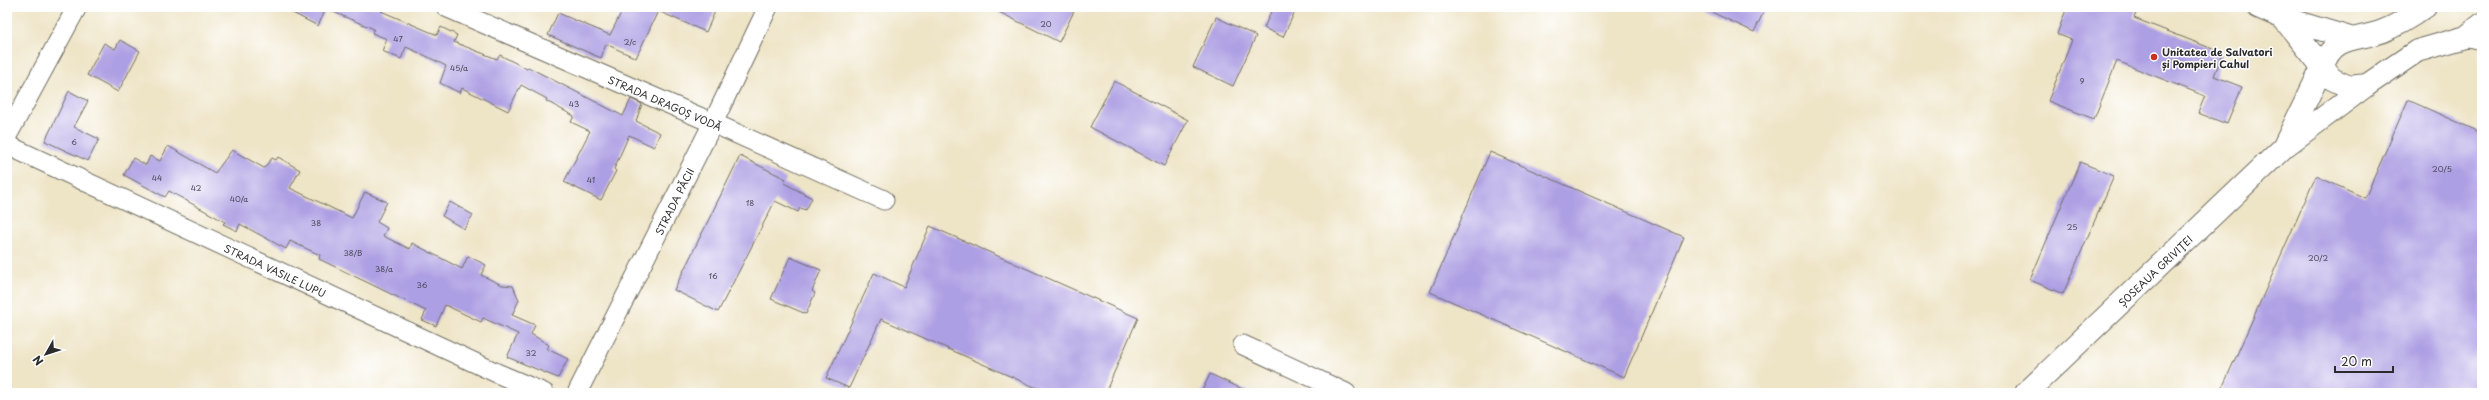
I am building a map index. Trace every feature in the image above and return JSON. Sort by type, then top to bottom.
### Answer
[{"type":"street","points":[[7,136],[77,7]]},
{"type":"street","name":"STRADA DRAGOȘ VODĂ","points":[[446,7],[713,122],[884,200]]},
{"type":"street","name":"STRADA PĂCII","points":[[577,393],[713,122],[768,7]]},
{"type":"street","points":[[2258,7],[2283,18],[2350,38],[2381,32],[2425,7]]},
{"type":"street","points":[[2283,18],[2332,79],[2349,87],[2367,85]]},
{"type":"street","name":"ȘOSEAUA GRIVIŢEI","points":[[2026,393],[2284,147],[2367,85],[2417,51],[2477,34]]},
{"type":"street","name":"ȘOSEAUA GRIVIŢEI","points":[[2284,147],[2330,50],[2350,38]]},
{"type":"street","name":"STRADA VASILE LUPU","points":[[7,145],[499,374],[544,393]]},
{"type":"street","points":[[1243,345],[1346,393]]},
{"type":"building","points":[[281,7],[383,7],[381,11],[437,35],[441,27],[457,35],[454,42],[497,59],[500,55],[527,69],[528,67],[623,116],[631,99],[642,104],[636,121],[660,133],[654,147],[629,135],[614,169],[616,171],[601,200],[564,182],[590,131],[571,122],[574,116],[546,101],[547,99],[521,85],[508,111],[462,88],[460,93],[440,83],[446,66],[424,55],[406,47],[401,59],[382,51],[387,39],[372,33],[374,29],[326,9],[318,26]]},
{"type":"building","points":[[624,7],[717,7],[706,32],[658,11],[636,58],[606,44],[601,58],[548,35],[558,13],[610,35]]},
{"type":"building","points":[[989,7],[1076,7],[1059,42]]},
{"type":"building","points":[[1273,7],[1297,7],[1283,37],[1264,28]]},
{"type":"building","points":[[1701,7],[1766,7],[1754,32]]},
{"type":"building","points":[[2067,7],[2126,7],[2137,11],[2134,18],[2223,53],[2214,76],[2242,87],[2227,124],[2198,113],[2205,96],[2117,61],[2094,119],[2048,101],[2072,40],[2057,34]]},
{"type":"building","points":[[1216,17],[1256,36],[1233,86],[1193,67]]},
{"type":"building","points":[[120,40],[140,51],[118,92],[87,75],[104,43],[115,49]]},
{"type":"building","points":[[1114,81],[1188,120],[1164,166],[1090,127]]},
{"type":"building","points":[[69,91],[88,101],[74,127],[99,139],[88,161],[45,141]]},
{"type":"building","points":[[2408,100],[2482,133],[2482,393],[2220,393],[2316,176],[2365,198]]},
{"type":"building","points":[[168,146],[215,173],[232,150],[264,168],[272,158],[276,160],[278,157],[300,170],[290,188],[352,218],[365,192],[387,202],[377,222],[387,228],[383,236],[410,249],[412,243],[462,269],[468,256],[486,265],[481,275],[502,285],[513,286],[519,300],[512,315],[535,325],[531,334],[549,345],[547,349],[568,359],[558,378],[507,357],[518,334],[483,318],[481,322],[445,305],[436,326],[422,320],[426,311],[319,259],[320,255],[290,241],[286,249],[240,224],[237,231],[223,224],[225,222],[169,191],[165,197],[124,175],[133,158],[146,165],[150,156],[160,161]]},
{"type":"building","points":[[1490,152],[1684,237],[1624,377],[1430,292]]},
{"type":"building","points":[[740,156],[786,179],[784,183],[812,198],[806,210],[800,208],[798,212],[775,201],[718,312],[674,290]]},
{"type":"building","points":[[2080,162],[2114,176],[2063,294],[2030,280]]},
{"type":"building","points":[[450,202],[473,215],[464,229],[442,216]]},
{"type":"building","points":[[930,226],[1138,318],[1105,393],[1048,393],[881,319],[849,388],[826,378],[874,273],[904,287]]},
{"type":"building","points":[[790,257],[821,270],[812,291],[815,293],[806,314],[771,299]]},
{"type":"building","points":[[1210,374],[1251,393],[1201,393]]},
{"type":"place","name":"Unitatea de Salvatori și Pompieri Cahul","points":[[2154,57]]}]
